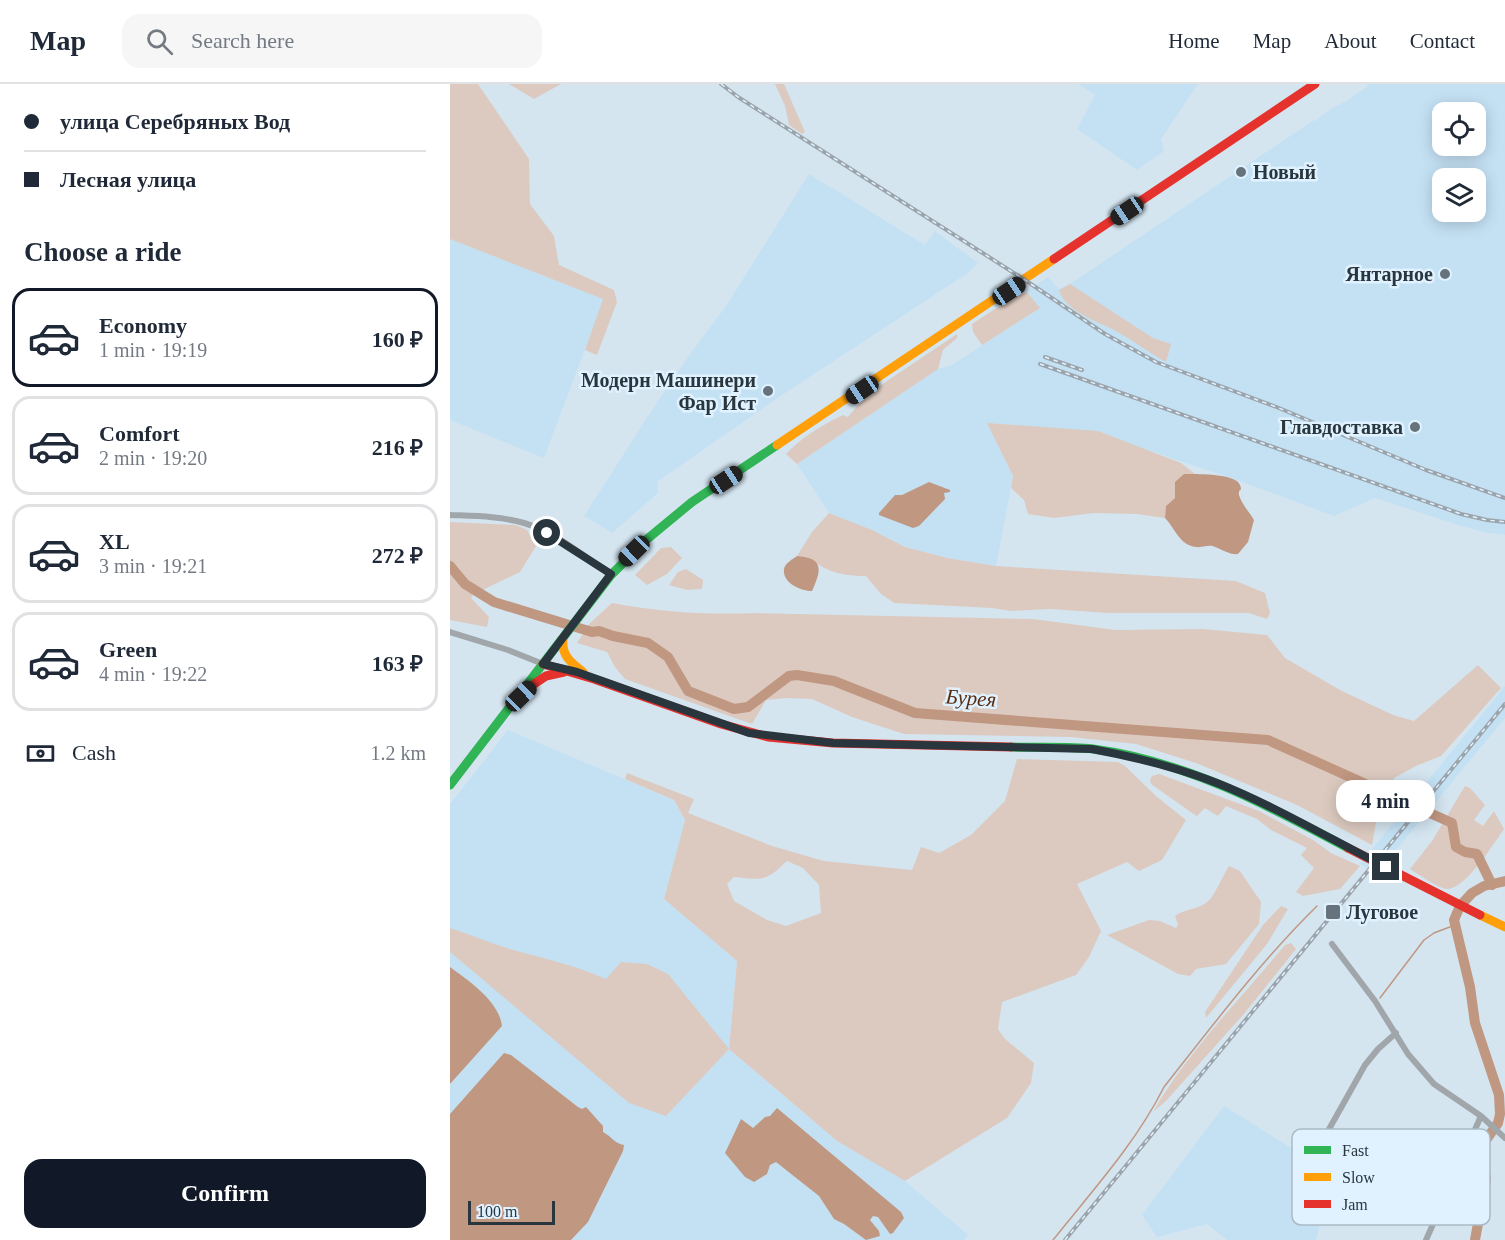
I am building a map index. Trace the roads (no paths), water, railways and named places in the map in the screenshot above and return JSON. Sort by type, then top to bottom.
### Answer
[{"type":"main road","points":[[450,784],[611,574],[646,540],[692,502],[1315,84]]},
{"type":"main road","points":[[565,633],[561,645],[563,654],[570,663],[592,678]]},
{"type":"main road","points":[[543,664],[592,678],[749,733],[787,739],[833,743],[1092,749],[1126,755],[1216,783],[1265,805],[1505,927]]},
{"type":"main road","points":[[510,707],[543,676],[573,672]]},
{"type":"street","points":[[450,515],[525,523],[547,533],[611,574]]},
{"type":"street","points":[[450,632],[508,650],[543,664]]},
{"type":"street","points":[[1332,944],[1372,997],[1408,1054],[1434,1084],[1481,1116],[1503,1135]]},
{"type":"street","points":[[1329,1129],[1365,1065],[1378,1048],[1396,1033]]},
{"type":"street","points":[[1475,1129],[1481,1116]]},
{"type":"street","points":[[1426,1240],[1433,1225]]},
{"type":"waterway","name":"Бурея","points":[[450,566],[465,584],[494,602],[592,632],[599,631],[648,643],[668,657],[688,691],[734,709],[748,707],[789,676],[797,675],[834,681],[915,713],[1268,740],[1452,823],[1456,847],[1465,852],[1477,854],[1492,885]]},
{"type":"waterway","points":[[1490,1134],[1498,1123],[1499,1095],[1475,1023],[1470,987],[1454,920],[1460,906],[1472,893],[1484,886],[1505,881]]},
{"type":"waterway","points":[[1053,1240],[1127,1147],[1164,1087],[1201,1040],[1257,971],[1317,906]]},
{"type":"waterway","points":[[1380,998],[1424,940],[1434,933],[1455,925]]},
{"type":"waterway","points":[[1475,1240],[1478,1225]]},
{"type":"railway","points":[[721,84],[1105,334],[1156,362],[1279,408],[1426,470],[1505,498]]},
{"type":"railway","points":[[1045,357],[1082,370]]},
{"type":"railway","points":[[1040,364],[1461,514],[1505,522]]},
{"type":"railway","points":[[1065,1240],[1505,704]]},
{"type":"place","name":"Новый","points":[[1241,172]]},
{"type":"place","name":"Янтарное","points":[[1445,274]]},
{"type":"place","name":"Модерн Машинери Фар Ист","points":[[768,391]]},
{"type":"place","name":"Главдоставка","points":[[1415,427]]},
{"type":"place","name":"Луговое","points":[[1333,912]]}]
